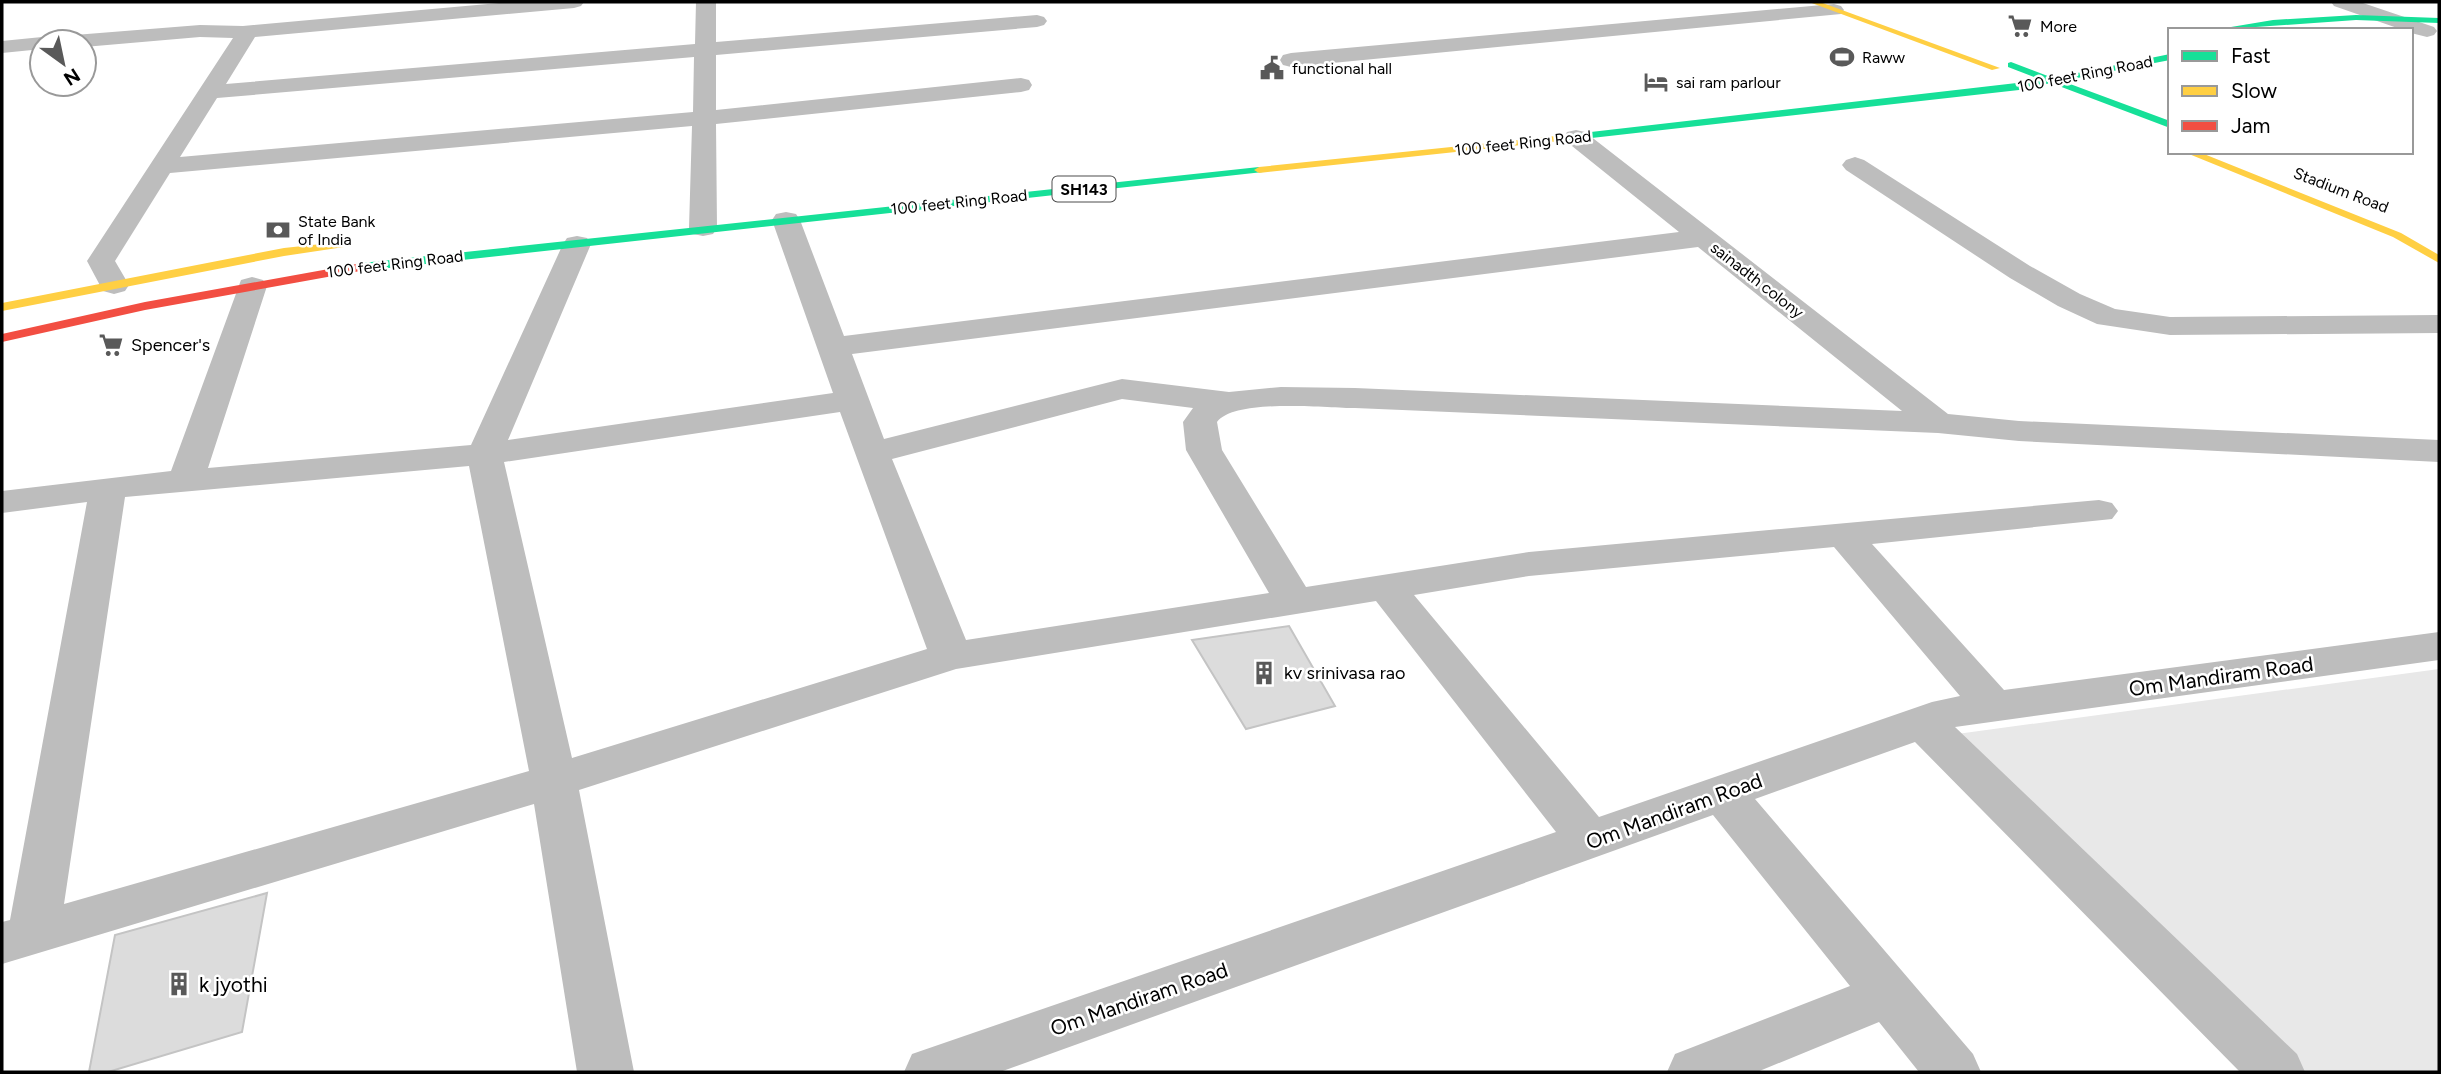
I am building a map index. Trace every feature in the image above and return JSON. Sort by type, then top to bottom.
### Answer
[{"type":"main road","points":[[1813,2],[1995,68]]},
{"type":"main road","points":[[2231,28],[2321,15],[2382,14]]},
{"type":"main road","points":[[2329,28],[2372,24],[2435,29]]},
{"type":"main road","name":"100 feet Ring Road","points":[[2,338],[145,306],[335,270],[577,244],[702,210],[786,220],[1576,137],[2019,87],[2168,57]]},
{"type":"main road","name":"100 feet Ring Road","points":[[2019,87],[1969,71],[2038,61]]},
{"type":"main road","points":[[2011,65],[2168,124]]},
{"type":"main road","points":[[2019,87],[2044,97]]},
{"type":"main road","points":[[2194,154],[2385,230],[2439,260]]},
{"type":"main road","name":"100 feet Ring Road","points":[[2,307],[284,252],[351,244]]},
{"type":"street","points":[[98,39],[200,32],[243,32],[462,7],[573,2]]},
{"type":"street","points":[[702,210],[706,2]]},
{"type":"street","points":[[2341,2],[2435,29]]},
{"type":"street","points":[[1291,60],[1834,10]]},
{"type":"street","points":[[209,92],[1037,21]]},
{"type":"street","points":[[114,285],[101,261],[245,36],[243,32]]},
{"type":"street","points":[[2,47],[28,44]]},
{"type":"street","points":[[161,166],[704,118],[1021,85]]},
{"type":"street","name":"sainadth colony","points":[[1576,137],[1938,423]]},
{"type":"street","points":[[1856,164],[2020,272],[2069,300],[2108,317],[2170,326],[2439,324]]},
{"type":"street","points":[[786,220],[951,656]]},
{"type":"street","points":[[833,347],[1703,238]]},
{"type":"street","points":[[577,244],[484,454],[554,781],[606,1072]]},
{"type":"street","points":[[186,481],[252,286]]},
{"type":"street","points":[[872,453],[1122,389],[1229,402],[1267,398],[1356,398],[1938,423],[2019,431],[2439,452]]},
{"type":"street","points":[[2,502],[108,488],[484,454],[853,400]]},
{"type":"street","points":[[1229,402],[1208,410],[1200,422],[1204,450],[1294,601]]},
{"type":"street","points":[[108,488],[18,938],[554,781],[951,656],[1530,564],[2099,511]]},
{"type":"street","points":[[1843,534],[1994,707]]},
{"type":"street","points":[[1386,586],[1590,841]]},
{"type":"street","name":"Om Mandiram Road","points":[[932,1072],[1948,713],[2439,646]]},
{"type":"street","points":[[1922,722],[2277,1072]]},
{"type":"street","points":[[1723,793],[1953,1072]]},
{"type":"street","points":[[1695,1072],[1888,994]]},
{"type":"shaded area","points":[[2439,669],[2439,1072],[2297,1072],[1957,734]]},
{"type":"building","name":"kv srinivasa rao","points":[[1289,626],[1335,706],[1246,729],[1192,640]]},
{"type":"building","name":"k jyothi","points":[[267,893],[242,1032],[108,1072],[89,1072],[115,935]]},
{"type":"traffic: fast","points":[[2233,28],[2328,18],[2439,21]]},
{"type":"traffic: fast","points":[[1556,139],[2019,87],[2168,57]]},
{"type":"traffic: fast","points":[[2011,65],[2168,124]]},
{"type":"traffic: fast","points":[[362,267],[1259,170]]},
{"type":"traffic: slow","points":[[1813,2],[1995,68]]},
{"type":"traffic: slow","points":[[1259,170],[1556,139]]},
{"type":"traffic: slow","points":[[2194,154],[2397,235],[2439,260]]},
{"type":"traffic: slow","points":[[2,307],[284,252],[340,245]]},
{"type":"traffic: jam","points":[[2,338],[145,306],[362,267]]},
{"type":"place","name":"More","points":[[2020,26]]},
{"type":"place","name":"Raww","points":[[1842,57]]},
{"type":"place","name":"functional hall","points":[[1272,68]]},
{"type":"place","name":"sai ram parlour","points":[[1656,82]]},
{"type":"place","name":"State Bank of India","points":[[278,230]]},
{"type":"place","name":"Spencer's","points":[[111,345]]},
{"type":"place","name":"kv srinivasa rao","points":[[1264,673]]},
{"type":"place","name":"k jyothi","points":[[179,984]]}]
